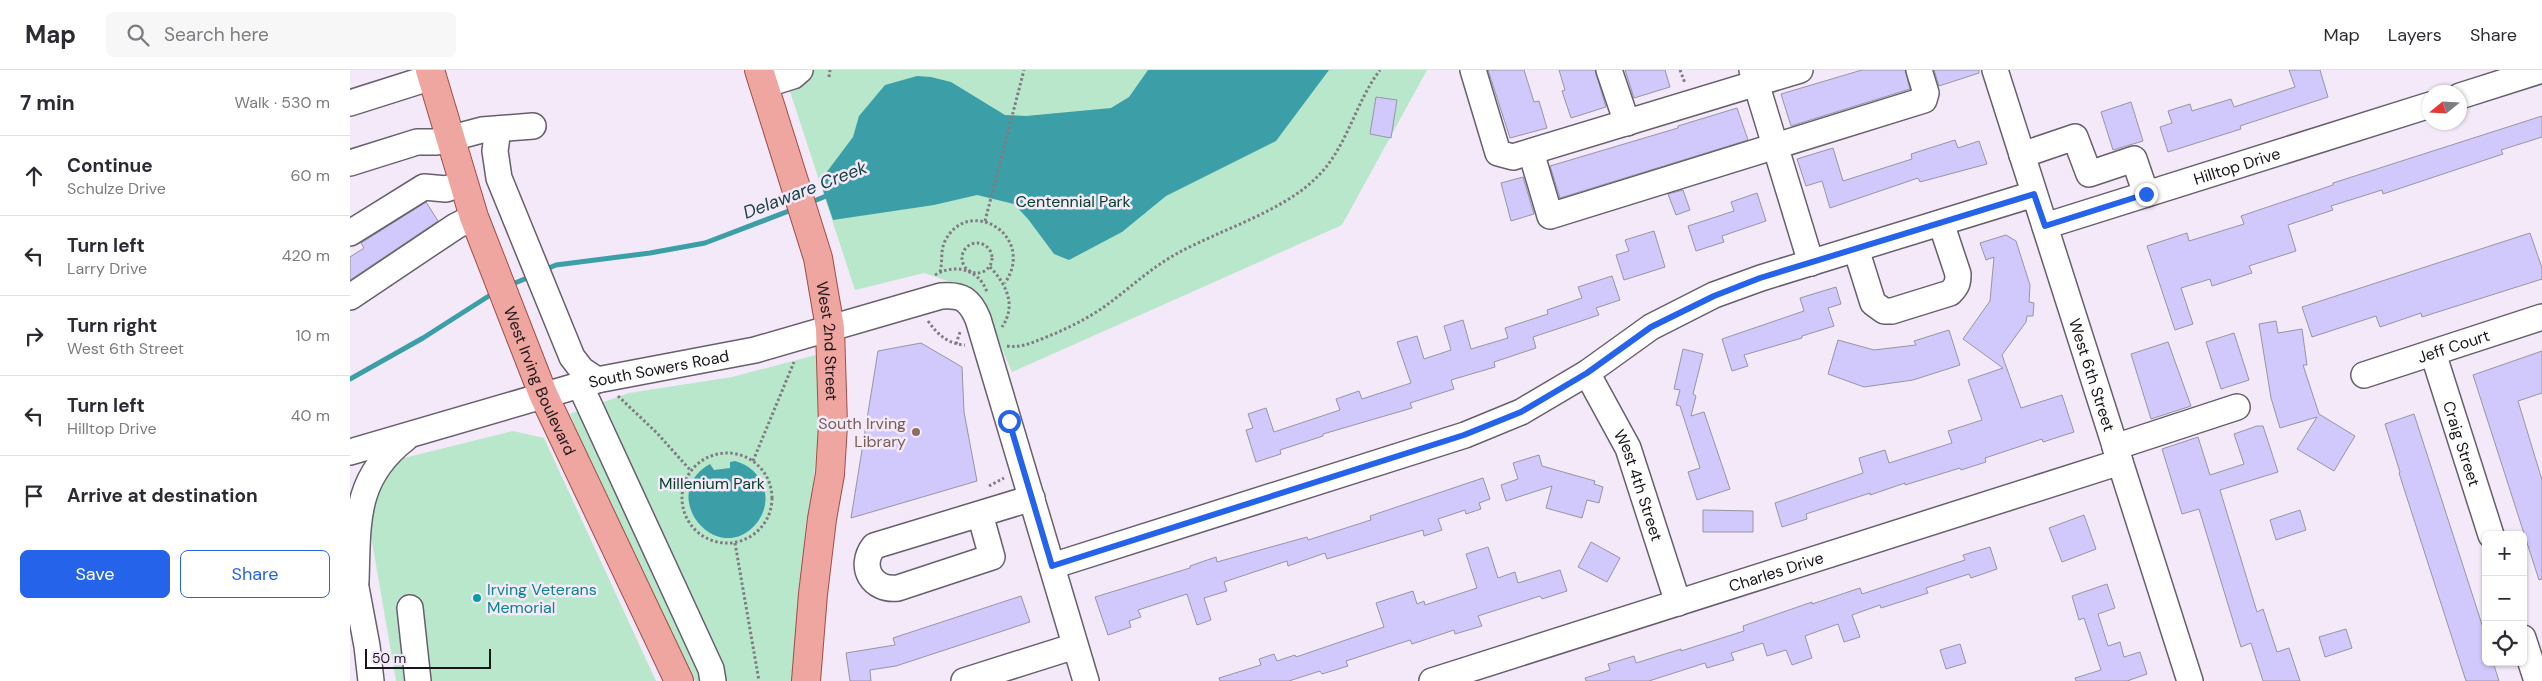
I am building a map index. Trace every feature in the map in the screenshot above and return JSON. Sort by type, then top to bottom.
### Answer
[{"type":"main road","name":"West Irving Boulevard","points":[[431,73],[478,228],[543,394],[679,681]]},
{"type":"main road","name":"West 2nd Street","points":[[762,78],[818,258],[830,328],[833,425],[830,474],[814,585],[806,681]]},
{"type":"street","points":[[762,78],[793,76],[800,70]]},
{"type":"street","points":[[1473,70],[1498,153],[1512,158],[1627,123],[1754,77],[1800,70]]},
{"type":"street","points":[[1609,70],[1627,123]]},
{"type":"street","points":[[1531,152],[1550,216],[1924,100],[1926,93],[1919,70]]},
{"type":"street","name":"West 6th Street","points":[[1995,70],[2190,681]]},
{"type":"street","points":[[2467,94],[2542,70]]},
{"type":"street","points":[[350,102],[431,73]]},
{"type":"street","points":[[1754,77],[1810,263]]},
{"type":"street","name":"Hilltop Drive","points":[[2045,226],[2422,108]]},
{"type":"street","points":[[350,163],[417,142],[437,142],[482,130],[533,126]]},
{"type":"street","points":[[498,129],[496,165],[499,178],[572,357],[589,382],[711,669],[713,681]]},
{"type":"street","points":[[2022,155],[2075,137],[2088,174],[2134,159],[2146,194]]},
{"type":"street","points":[[350,232],[424,187],[446,189],[463,183]]},
{"type":"street","points":[[1052,566],[1464,435],[1521,412],[1587,373],[1651,327],[1737,286],[2034,194]]},
{"type":"street","points":[[1856,249],[1873,303],[1884,311],[1892,311],[1950,293],[1956,287],[1958,274],[1941,223]]},
{"type":"street","points":[[350,297],[456,226],[478,228]]},
{"type":"street","name":"South Sowers Road","points":[[350,452],[409,436],[543,394],[589,382],[755,350],[941,296],[955,294],[967,300],[978,319],[1032,498]]},
{"type":"street","name":"Jeff Court","points":[[2364,375],[2542,317]]},
{"type":"street","name":"Craig Street","points":[[2433,354],[2490,531]]},
{"type":"street","name":"West 4th Street","points":[[1587,373],[1628,448],[1678,603]]},
{"type":"street","name":"Charles Drive","points":[[1432,681],[1678,603],[2117,455],[2237,407]]},
{"type":"street","points":[[371,681],[353,570],[358,526],[363,496],[373,472],[393,448],[409,436]]},
{"type":"street","points":[[980,514],[992,557],[898,588],[882,587],[869,576],[866,560],[874,546],[1032,498],[1086,681]]},
{"type":"street","points":[[410,608],[418,681]]},
{"type":"street","points":[[964,681],[1075,646]]},
{"type":"street","points":[[2527,650],[2537,681]]},
{"type":"path","points":[[829,77],[830,70]]},
{"type":"path","points":[[985,221],[1024,70]]},
{"type":"path","points":[[999,341],[1008,346],[1018,347],[1074,326],[1101,309],[1175,254],[1248,219],[1305,188],[1323,171],[1338,151],[1358,104],[1380,70]]},
{"type":"path","points":[[1680,70],[1688,90]]},
{"type":"path","points":[[940,272],[941,250],[949,234],[967,222],[985,221],[1001,230],[1011,244],[1013,266],[1004,283]]},
{"type":"path","points":[[973,243],[984,244],[991,251],[992,262],[990,267],[980,273],[969,271],[962,259],[965,249],[973,243]]},
{"type":"path","points":[[990,267],[1004,283],[1009,303],[1008,313],[997,334]]},
{"type":"path","points":[[927,319],[936,333],[952,343],[970,346]]},
{"type":"path","points":[[752,461],[794,362]]},
{"type":"path","points":[[618,396],[657,433],[691,471]]},
{"type":"path","points":[[717,454],[736,454],[752,461],[768,480],[772,491],[771,508],[767,520],[756,533],[735,543],[711,541],[701,535],[689,522],[682,499],[683,487],[691,471],[705,459],[717,454]]},
{"type":"path","points":[[735,543],[760,681]]},
{"type":"green space","name":"Centennial Park","points":[[783,70],[1427,70],[1342,225],[1012,372],[977,291],[924,273],[855,290]]},
{"type":"green space","name":"Millenium Park","points":[[816,355],[820,414],[803,589],[798,681],[695,681],[597,478],[570,414],[629,393],[732,377]]},
{"type":"green space","points":[[513,431],[544,438],[656,681],[396,681],[370,530],[375,482],[396,460]]},
{"type":"water","points":[[1148,70],[1329,70],[1276,141],[1166,196],[1122,232],[1069,260],[1054,254],[1028,219],[1014,204],[977,195],[934,205],[833,220],[820,181],[853,137],[859,116],[885,85],[917,76],[931,77],[951,82],[1005,115],[1026,116],[1111,108],[1129,97]]},
{"type":"water","points":[[735,461],[746,465],[758,476],[765,493],[765,506],[755,525],[740,536],[724,538],[709,533],[698,522],[690,508],[689,492],[695,477],[710,464],[714,470],[730,468],[730,462]]},
{"type":"building","points":[[1488,70],[1524,70],[1534,102],[1539,101],[1547,128],[1510,138]]},
{"type":"building","points":[[1559,70],[1595,70],[1606,107],[1571,118],[1562,91],[1565,90]]},
{"type":"building","points":[[1625,70],[1665,70],[1670,87],[1634,98]]},
{"type":"building","points":[[1862,70],[1905,70],[1910,89],[1791,126],[1781,94]]},
{"type":"building","points":[[1934,70],[1979,70],[1979,73],[1939,86]]},
{"type":"building","points":[[2289,70],[2320,70],[2328,97],[2240,126],[2241,129],[2168,152],[2160,127],[2172,123],[2168,111],[2190,104],[2192,111],[2231,99],[2234,107],[2295,87]]},
{"type":"building","points":[[1376,97],[1397,100],[1391,138],[1370,134]]},
{"type":"building","points":[[2131,102],[2143,141],[2113,150],[2101,112]]},
{"type":"building","points":[[1737,108],[1748,140],[1560,198],[1550,166],[1678,128],[1678,126]]},
{"type":"building","points":[[2542,116],[2542,137],[2501,150],[2503,154],[2383,194],[2382,190],[2331,206],[2333,210],[2288,225],[2296,251],[2249,266],[2252,273],[2212,286],[2210,279],[2181,288],[2193,324],[2175,330],[2147,246],[2187,233],[2189,241],[2244,224],[2241,216],[2333,185],[2333,183]]},
{"type":"building","points":[[1955,140],[1958,148],[1979,141],[1987,164],[1920,182],[1918,178],[1830,208],[1822,181],[1806,186],[1797,159],[1833,148],[1843,181],[1912,159],[1911,154]]},
{"type":"building","points":[[1523,177],[1534,214],[1511,221],[1501,183]]},
{"type":"building","points":[[1683,190],[1690,210],[1676,215],[1668,194]]},
{"type":"building","points":[[1757,193],[1766,221],[1722,236],[1724,242],[1696,251],[1688,226],[1734,211],[1731,202]]},
{"type":"building","points":[[426,202],[438,221],[350,280],[350,257],[364,248],[361,243]]},
{"type":"building","points":[[1654,231],[1665,267],[1624,280],[1616,255],[1629,251],[1625,240]]},
{"type":"building","points":[[2530,233],[2542,268],[2542,279],[2422,317],[2421,313],[2380,327],[2376,316],[2312,337],[2302,307]]},
{"type":"building","points":[[2006,235],[2016,241],[2030,285],[2029,302],[2034,303],[2033,316],[2027,316],[2026,322],[2002,355],[2021,408],[2062,395],[2074,432],[2043,442],[2042,439],[1985,458],[1986,462],[1961,470],[1960,468],[1870,495],[1870,493],[1806,514],[1807,519],[1782,527],[1775,503],[1863,473],[1859,458],[1885,450],[1889,463],[1952,443],[1948,431],[1982,420],[1968,380],[2003,368],[1963,339],[1990,301],[1994,257],[1986,260],[1980,243]]},
{"type":"building","points":[[1612,276],[1620,300],[1596,308],[1599,315],[1533,337],[1536,348],[1494,362],[1495,367],[1451,380],[1454,389],[1410,403],[1412,408],[1323,434],[1323,436],[1280,450],[1281,454],[1256,462],[1246,430],[1253,428],[1248,414],[1266,408],[1274,432],[1340,410],[1336,399],[1359,391],[1362,399],[1411,383],[1397,342],[1417,336],[1424,359],[1451,350],[1444,326],[1463,320],[1471,349],[1508,338],[1505,328],[1548,314],[1547,310],[1582,298],[1578,287]]},
{"type":"building","points":[[1836,287],[1841,304],[1828,308],[1834,326],[1802,336],[1802,338],[1744,355],[1748,366],[1732,371],[1722,339],[1804,311],[1800,298]]},
{"type":"building","points":[[2276,321],[2278,333],[2302,329],[2307,365],[2303,365],[2319,414],[2355,436],[2334,471],[2297,449],[2317,417],[2280,428],[2271,398],[2259,324]]},
{"type":"building","points":[[1949,330],[1960,365],[1913,380],[1864,387],[1828,374],[1838,340],[1874,350],[1916,345],[1914,341]]},
{"type":"building","points":[[2234,333],[2249,380],[2221,389],[2206,342]]},
{"type":"building","points":[[2168,342],[2191,406],[2151,419],[2131,354]]},
{"type":"building","name":"South Irving Library","points":[[921,343],[962,367],[964,412],[977,481],[851,518],[878,351]]},
{"type":"building","points":[[1683,349],[1703,354],[1693,394],[1696,396],[1691,416],[1704,412],[1730,489],[1697,500],[1688,472],[1700,468],[1680,406],[1676,405],[1680,390],[1674,389]]},
{"type":"building","points":[[2542,351],[2542,393],[2518,401],[2542,480],[2542,579],[2539,580],[2527,543],[2527,531],[2523,531],[2473,375]]},
{"type":"building","points":[[2414,414],[2482,625],[2482,666],[2494,666],[2499,681],[2466,681],[2385,424]]},
{"type":"building","points":[[2257,426],[2263,426],[2278,472],[2220,490],[2257,612],[2263,609],[2277,652],[2289,648],[2300,681],[2263,681],[2251,643],[2241,647],[2199,509],[2182,514],[2162,449],[2198,437],[2210,475],[2244,464],[2234,434]]},
{"type":"building","points":[[1539,455],[1542,466],[1595,481],[1594,484],[1603,487],[1599,503],[1587,500],[1582,518],[1546,508],[1552,486],[1506,501],[1501,485],[1518,479],[1513,463]]},
{"type":"building","points":[[1483,478],[1490,499],[1479,503],[1481,509],[1466,514],[1465,510],[1438,519],[1442,530],[1424,536],[1423,530],[1327,559],[1325,553],[1288,566],[1287,561],[1224,582],[1227,591],[1204,598],[1211,620],[1197,625],[1187,594],[1138,610],[1141,617],[1129,621],[1131,627],[1108,635],[1095,597],[1190,568],[1190,566],[1216,557],[1217,562],[1307,537],[1308,540],[1371,520],[1370,516]]},
{"type":"building","points":[[1703,510],[1753,511],[1753,532],[1703,532]]},
{"type":"building","points":[[2300,510],[2306,530],[2276,540],[2270,520]]},
{"type":"building","points":[[2084,515],[2096,549],[2062,562],[2049,528]]},
{"type":"building","points":[[1591,542],[1620,558],[1607,582],[1578,567]]},
{"type":"building","points":[[1488,547],[1498,578],[1515,572],[1518,583],[1560,570],[1567,591],[1542,599],[1540,596],[1478,616],[1482,626],[1455,634],[1454,630],[1412,644],[1410,640],[1346,661],[1348,666],[1322,674],[1320,671],[1289,681],[1220,681],[1219,678],[1261,665],[1259,659],[1274,654],[1277,661],[1295,655],[1296,657],[1384,627],[1376,603],[1413,591],[1417,604],[1424,601],[1425,605],[1477,588],[1466,554]]},
{"type":"building","points":[[1990,547],[1997,569],[1971,578],[1969,574],[1926,588],[1928,593],[1881,608],[1880,605],[1852,615],[1860,637],[1844,642],[1838,624],[1805,636],[1812,658],[1792,665],[1786,650],[1767,656],[1763,643],[1731,653],[1734,660],[1707,668],[1705,663],[1649,681],[1586,681],[1585,678],[1610,670],[1608,664],[1634,656],[1636,663],[1681,649],[1681,651],[1744,631],[1743,626],[1812,602],[1812,604],[1860,588],[1862,594],[1965,560],[1963,555]]},
{"type":"building","points":[[2107,584],[2115,608],[2098,614],[2108,646],[2120,642],[2124,657],[2140,652],[2147,674],[2127,681],[2076,681],[2075,678],[2101,670],[2084,618],[2079,620],[2072,596]]},
{"type":"building","points":[[1021,596],[1030,622],[896,666],[870,670],[871,681],[850,681],[846,653],[895,645],[893,638]]},
{"type":"building","points":[[2346,629],[2352,648],[2325,657],[2319,637]]},
{"type":"building","points":[[1960,644],[1966,663],[1946,669],[1940,650]]},
{"type":"waterway","name":"Delaware Creek","points":[[809,203],[831,194]]},
{"type":"waterway","name":"Delaware Creek","points":[[544,270],[556,265],[650,253],[705,243],[794,209]]},
{"type":"waterway","name":"Delaware Creek","points":[[510,285],[532,276]]},
{"type":"waterway","name":"Delaware Creek","points":[[350,379],[423,338],[495,292]]},
{"type":"place","name":"South Irving Library","points":[[916,432]]},
{"type":"place","name":"Irving Veterans Memorial","points":[[477,598]]},
{"type":"route","points":[[1009,421],[1052,566],[1464,435],[1521,412],[1587,373],[1651,327],[1714,296],[1760,278],[2034,194],[2045,226],[2146,194]]}]
